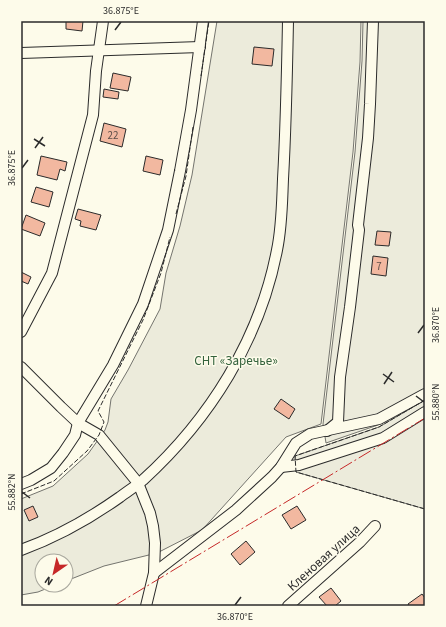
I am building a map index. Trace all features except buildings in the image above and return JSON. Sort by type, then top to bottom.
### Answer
[{"type":"street","points":[[21,332],[52,273],[93,115],[96,71],[103,21]]},
{"type":"street","points":[[21,484],[51,468],[75,435],[78,423],[113,365],[143,304],[168,230],[182,164],[203,21]]},
{"type":"street","points":[[21,550],[45,541],[86,519],[142,480],[191,430],[219,392],[234,367],[255,324],[272,274],[280,227],[285,142],[288,21]]},
{"type":"street","points":[[327,431],[338,422],[340,377],[350,307],[368,138],[373,21]]},
{"type":"street","points":[[21,53],[200,48]]},
{"type":"street","points":[[21,368],[78,423],[99,436],[138,483],[150,513],[155,543],[154,573],[146,606]]},
{"type":"street","points":[[154,573],[236,510],[272,477],[296,443],[310,434],[379,419],[425,394]]},
{"type":"street","points":[[281,466],[299,465],[383,438],[425,412]]},
{"type":"street","name":"Кленовая улица","points":[[288,606],[360,542],[375,526]]},
{"type":"green space","name":"СНТ «Заречье»","points":[[217,21],[361,21],[360,62],[353,152],[321,424],[286,437],[202,530],[157,553],[104,566],[74,578],[74,553],[34,553],[34,593],[21,595],[21,499],[53,486],[88,454],[105,430],[108,422],[111,399],[160,309],[166,273],[180,226],[192,175]]},
{"type":"green space","points":[[363,21],[425,21],[425,398],[378,425],[326,443],[323,424],[355,152],[362,61]]},
{"type":"green space","points":[[425,400],[425,509],[296,472],[295,456],[379,427]]},
{"type":"fence","points":[[201,76],[209,21]]},
{"type":"fence","points":[[176,214],[186,176],[193,127]]},
{"type":"fence","points":[[21,494],[54,481],[87,451],[99,435],[104,422],[98,411],[143,320],[161,273],[170,237]]},
{"type":"fence","points":[[425,400],[379,427],[295,456],[296,472],[425,509]]},
{"type":"power","points":[[114,606],[425,418]]}]
